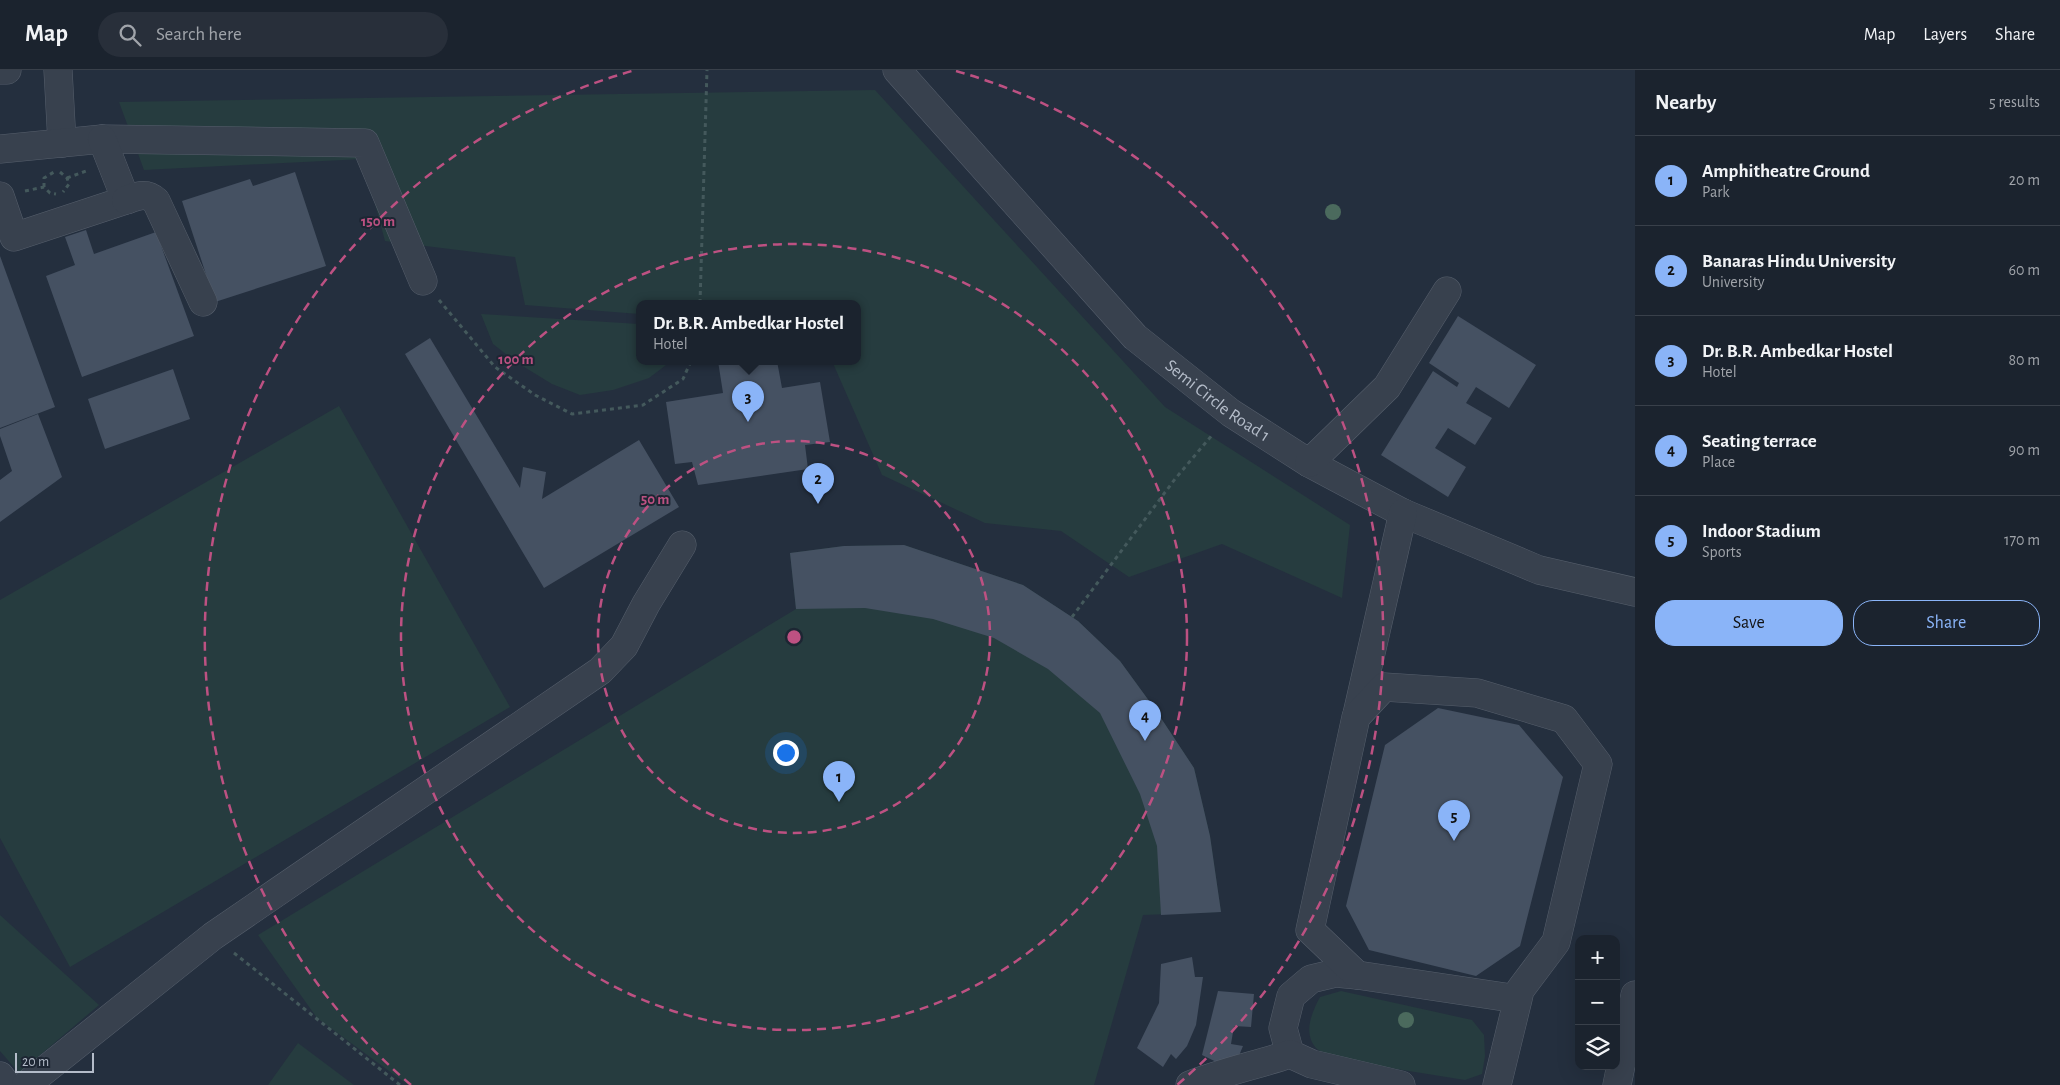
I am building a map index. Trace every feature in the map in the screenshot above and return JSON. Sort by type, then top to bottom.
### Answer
[{"type":"lane","points":[[0,70],[7,70]]},
{"type":"lane","points":[[58,70],[62,143]]},
{"type":"lane","name":"Semi Circle Road 1","points":[[897,70],[1136,337],[1231,413],[1309,463],[1403,513],[1539,570],[1635,592]]},
{"type":"lane","points":[[102,139],[126,200]]},
{"type":"lane","points":[[0,149],[102,139],[365,143],[423,280]]},
{"type":"lane","points":[[0,196],[14,237],[140,195],[150,196],[156,201],[203,302]]},
{"type":"lane","points":[[1309,463],[1387,387],[1447,291]]},
{"type":"lane","points":[[1357,975],[1310,930],[1403,513]]},
{"type":"lane","points":[[26,1085],[213,936],[600,671],[624,646],[646,604],[682,545]]},
{"type":"lane","points":[[1356,717],[1384,687],[1477,693],[1564,719],[1598,764],[1556,942],[1520,990],[1497,1085]]},
{"type":"lane","points":[[1290,1054],[1283,1028],[1291,996],[1310,979],[1336,973],[1357,975],[1518,999]]},
{"type":"lane","points":[[1617,1085],[1635,995]]},
{"type":"lane","points":[[1190,1085],[1212,1076],[1248,1068],[1290,1054],[1312,1064],[1401,1085]]},
{"type":"lane","points":[[0,1076],[8,1085]]},
{"type":"path","points":[[700,300],[707,70]]},
{"type":"path","points":[[55,171],[62,172],[69,184],[62,194],[50,193],[44,186],[44,178],[55,171]]},
{"type":"path","points":[[0,196],[44,186]]},
{"type":"path","points":[[423,280],[495,366],[535,395],[572,414],[643,405],[683,379],[688,365]]},
{"type":"path","points":[[1072,618],[1175,479],[1231,413]]},
{"type":"path","points":[[213,936],[400,1085]]},
{"type":"green space","points":[[875,90],[1165,407],[1350,525],[1342,598],[1222,544],[1129,577],[1061,531],[985,523],[882,475],[834,365],[861,365],[861,300],[636,300],[636,314],[525,305],[515,257],[385,241],[363,159],[144,170],[119,102]]},
{"type":"green space","points":[[481,314],[636,324],[636,365],[666,365],[649,378],[613,390],[580,395],[552,384],[516,362],[493,344]]},
{"type":"green space","points":[[339,406],[510,707],[70,967],[0,838],[0,600]]},
{"type":"green space","points":[[904,545],[1023,585],[1078,621],[1120,661],[1194,768],[1210,836],[1221,912],[1143,915],[1094,1085],[408,1085],[317,1018],[258,935],[796,609],[790,553],[844,546]]},
{"type":"green space","points":[[0,915],[99,1005],[19,1073],[0,1051]]},
{"type":"green space","points":[[1341,991],[1472,1020],[1484,1035],[1485,1056],[1482,1074],[1465,1080],[1334,1059],[1323,1053],[1312,1043],[1310,1037],[1310,1023],[1314,1009],[1320,997]]},
{"type":"green space","points":[[298,1043],[354,1085],[268,1085]]},
{"type":"building","points":[[295,172],[326,266],[215,302],[182,201],[250,179],[253,186]]},
{"type":"building","points":[[86,230],[94,254],[156,232],[194,336],[82,377],[46,276],[75,265],[65,237]]},
{"type":"building","points":[[0,256],[55,407],[0,428]]},
{"type":"building","points":[[1458,316],[1536,365],[1509,408],[1476,387],[1466,403],[1492,418],[1475,445],[1448,428],[1435,448],[1466,467],[1448,497],[1381,455],[1433,371],[1457,387],[1459,383],[1429,363]]},
{"type":"building","points":[[430,338],[520,488],[523,467],[546,472],[542,499],[639,440],[679,507],[544,588],[405,354]]},
{"type":"building","points":[[719,365],[778,365],[782,388],[820,382],[830,442],[805,445],[808,469],[698,485],[692,462],[675,464],[666,402],[723,393]]},
{"type":"building","points":[[173,369],[190,419],[105,449],[88,399]]},
{"type":"building","points":[[38,414],[62,477],[0,522],[0,480],[12,471],[0,436],[0,429]]},
{"type":"building","points":[[904,545],[1023,585],[1078,621],[1120,661],[1194,768],[1210,836],[1221,912],[1161,915],[1157,846],[1140,794],[1100,713],[1048,669],[994,638],[933,619],[865,608],[796,609],[790,553],[844,546]]},
{"type":"building","points":[[1438,708],[1519,725],[1563,777],[1520,946],[1476,976],[1369,950],[1346,906],[1385,745]]},
{"type":"building","points":[[1192,957],[1195,977],[1203,977],[1196,1025],[1187,1046],[1176,1059],[1171,1054],[1163,1067],[1137,1048],[1159,1003],[1161,964]]},
{"type":"building","points":[[1218,991],[1254,994],[1251,1027],[1234,1026],[1231,1044],[1243,1046],[1233,1070],[1202,1055]]},
{"type":"place","name":"Dr. B.R. Ambedkar Hostel","points":[[748,422]]},
{"type":"place","name":"Banaras Hindu University","points":[[818,504]]},
{"type":"place","name":"Seating terrace","points":[[1145,741]]},
{"type":"place","name":"Amphitheatre Ground","points":[[839,802]]},
{"type":"place","name":"Indoor Stadium","points":[[1454,841]]}]
